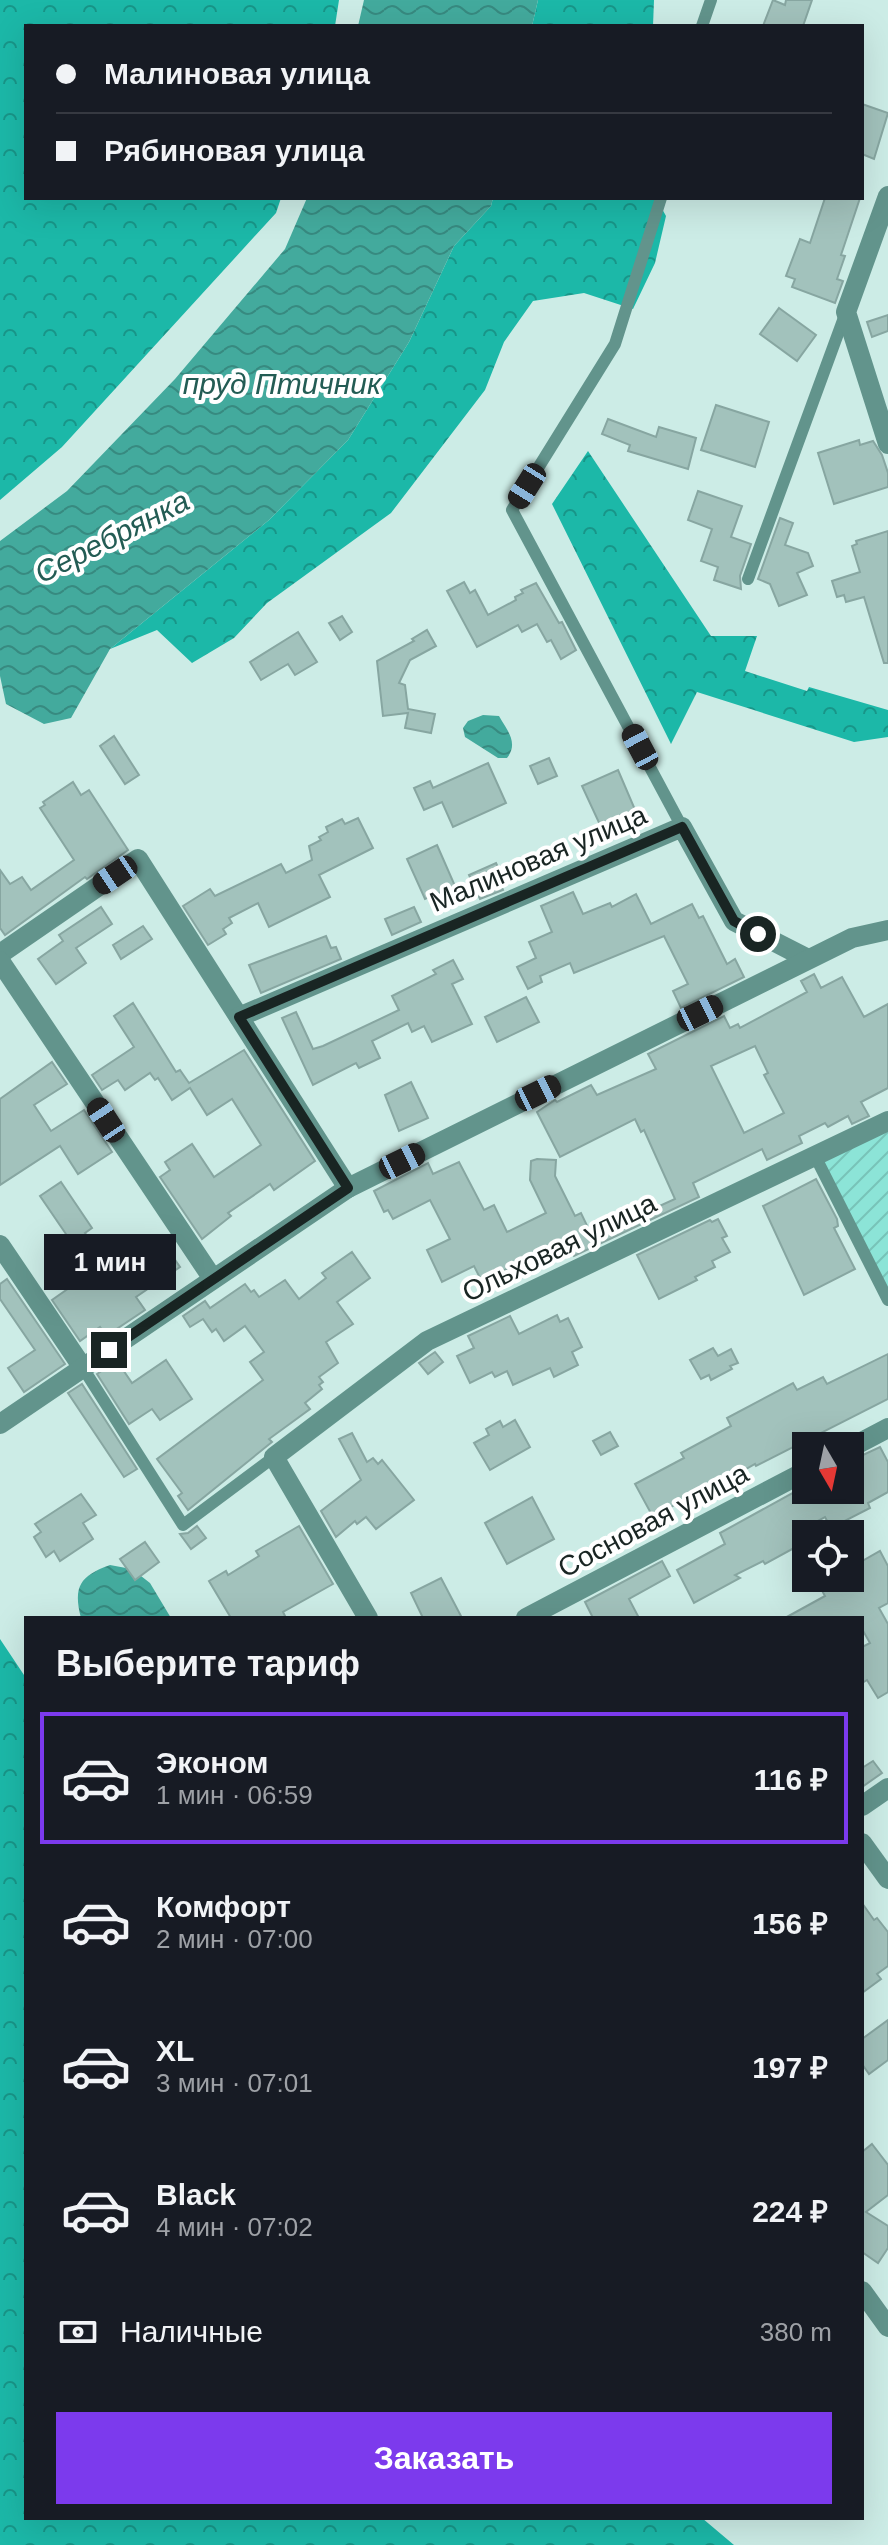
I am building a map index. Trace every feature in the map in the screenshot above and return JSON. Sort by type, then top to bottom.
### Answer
[{"type":"street","points":[[888,196],[846,312],[888,444]]},
{"type":"street","name":"Малиновая улица","points":[[239,1017],[682,827],[734,921],[808,959]]},
{"type":"street","points":[[0,954],[138,859],[348,1188]]},
{"type":"street","points":[[0,1424],[348,1188],[808,959],[852,938],[888,930]]},
{"type":"street","points":[[0,961],[213,1279]]},
{"type":"street","name":"Ольховая улица","points":[[274,1457],[427,1341],[888,1121]]},
{"type":"street","points":[[0,1245],[83,1368]]},
{"type":"street","points":[[864,1441],[888,1428]]},
{"type":"street","points":[[274,1457],[367,1616]]},
{"type":"street","name":"Сосновая улица","points":[[530,1616],[792,1478]]},
{"type":"street","points":[[864,1805],[888,1788]]},
{"type":"street","points":[[864,1846],[888,1879]]},
{"type":"street","points":[[864,2294],[888,2327]]},
{"type":"lane","points":[[703,24],[711,0]]},
{"type":"lane","points":[[660,200],[615,344],[512,510],[682,827]]},
{"type":"lane","points":[[748,579],[846,312]]},
{"type":"lane","points":[[815,1156],[888,1300]]},
{"type":"lane","points":[[83,1368],[183,1525],[274,1457]]},
{"type":"green space","points":[[0,0],[339,0],[335,24],[24,24],[24,200],[280,200],[276,213],[62,447],[0,500]]},
{"type":"green space","points":[[538,0],[654,0],[653,24],[532,24]]},
{"type":"green space","points":[[492,200],[657,200],[666,216],[655,263],[633,309],[584,293],[533,301],[504,342],[485,390],[391,513],[267,603],[234,638],[192,663],[157,630],[110,649],[269,520],[348,440],[409,342],[454,246],[491,206]]},
{"type":"green space","points":[[588,451],[711,636],[757,636],[745,671],[807,691],[809,687],[888,710],[888,737],[854,742],[697,692],[671,744],[552,504]]},
{"type":"green space","points":[[0,1639],[24,1675],[24,2520],[704,2520],[734,2545],[0,2545]]},
{"type":"shaded area","points":[[888,1121],[888,1300],[815,1156]]},
{"type":"water","points":[[364,0],[538,0],[532,24],[358,24]]},
{"type":"water","name":"пруд Птичник","points":[[306,200],[492,200],[491,206],[454,246],[409,342],[348,440],[269,520],[110,649],[71,718],[44,724],[6,704],[0,676],[0,541],[67,491],[175,379],[285,249]]},
{"type":"water","points":[[483,715],[499,716],[508,731],[512,747],[507,758],[498,758],[465,737],[463,728],[468,721]]},
{"type":"water","points":[[110,1565],[126,1568],[135,1579],[141,1576],[150,1583],[170,1616],[81,1616],[79,1590],[92,1573]]},
{"type":"building","points":[[773,0],[785,5],[786,0],[812,0],[804,24],[764,24]]},
{"type":"building","points":[[864,105],[888,113],[874,159],[864,155]]},
{"type":"building","points":[[824,200],[859,200],[841,255],[845,256],[837,279],[843,281],[835,303],[792,287],[795,279],[786,276],[800,239],[810,243]]},
{"type":"building","points":[[779,308],[816,335],[797,361],[760,334]]},
{"type":"building","points":[[888,315],[888,331],[872,337],[867,322]]},
{"type":"building","points":[[716,405],[769,422],[755,467],[701,450]]},
{"type":"building","points":[[608,419],[656,437],[659,427],[696,438],[688,469],[628,451],[630,445],[602,434]]},
{"type":"building","points":[[859,440],[860,445],[873,441],[882,455],[888,473],[888,487],[834,504],[818,453]]},
{"type":"building","points":[[698,491],[742,506],[731,537],[751,544],[740,576],[741,589],[714,580],[718,567],[701,561],[712,529],[688,520]]},
{"type":"building","points":[[780,518],[793,523],[785,545],[808,553],[813,566],[797,573],[807,595],[779,606],[770,584],[758,579]]},
{"type":"building","points":[[888,531],[888,663],[884,663],[864,597],[846,602],[844,595],[837,597],[832,581],[860,572],[852,546],[857,544],[856,541]]},
{"type":"building","points":[[464,582],[470,593],[475,590],[488,615],[516,600],[515,597],[523,593],[521,590],[536,583],[576,650],[561,659],[551,640],[547,642],[537,624],[522,632],[518,625],[477,647],[447,591]]},
{"type":"building","points":[[342,616],[352,632],[340,640],[329,623]]},
{"type":"building","points":[[427,630],[436,646],[410,660],[399,683],[405,685],[408,709],[435,714],[431,733],[405,728],[408,713],[383,716],[377,661],[414,641],[412,639]]},
{"type":"building","points":[[298,632],[317,662],[295,675],[288,664],[261,680],[250,662]]},
{"type":"building","points":[[114,736],[139,775],[125,784],[100,746]]},
{"type":"building","points":[[549,758],[557,776],[538,784],[530,766]]},
{"type":"building","points":[[488,763],[506,803],[453,827],[442,802],[424,810],[414,788],[430,781],[433,788]]},
{"type":"building","points":[[618,770],[636,812],[601,827],[582,786]]},
{"type":"building","points":[[73,782],[81,795],[89,790],[128,850],[5,935],[0,928],[0,870],[10,884],[22,877],[31,890],[74,860],[40,808],[45,805],[43,802]]},
{"type":"building","points":[[358,818],[373,848],[319,875],[330,897],[269,927],[258,903],[229,918],[232,923],[223,929],[226,934],[208,945],[183,906],[210,889],[215,896],[281,864],[286,873],[312,860],[309,846],[321,840],[319,837],[328,832],[326,827],[342,819],[345,824]]},
{"type":"building","points":[[437,845],[455,886],[425,899],[407,859]]},
{"type":"building","points":[[496,863],[504,881],[500,883],[503,890],[480,899],[469,875]]},
{"type":"building","points":[[573,892],[583,914],[610,903],[612,907],[636,894],[651,924],[692,904],[699,918],[703,916],[727,964],[735,959],[744,977],[681,1008],[673,991],[688,984],[664,936],[574,973],[570,963],[540,976],[542,982],[528,989],[517,967],[536,958],[529,942],[552,932],[541,906]]},
{"type":"building","points":[[101,907],[112,924],[76,948],[86,963],[56,984],[38,959],[63,941],[59,935]]},
{"type":"building","points":[[414,907],[421,922],[392,935],[385,919]]},
{"type":"building","points":[[143,926],[152,939],[121,959],[113,945]]},
{"type":"building","points":[[326,936],[341,959],[261,993],[249,965]]},
{"type":"building","points":[[453,960],[463,979],[452,984],[472,1024],[432,1042],[424,1026],[412,1032],[408,1023],[372,1041],[380,1058],[359,1068],[356,1063],[313,1085],[282,1018],[296,1012],[313,1049],[323,1046],[399,1010],[392,996],[436,974],[433,970]]},
{"type":"building","points":[[814,974],[821,988],[842,977],[864,1017],[888,1004],[888,1088],[861,1102],[869,1116],[852,1124],[848,1116],[828,1127],[825,1123],[799,1136],[802,1143],[767,1160],[762,1149],[693,1183],[699,1197],[574,1256],[565,1238],[482,1282],[474,1266],[442,1282],[427,1250],[450,1239],[430,1200],[393,1219],[388,1210],[384,1212],[374,1191],[428,1163],[433,1174],[459,1162],[484,1210],[494,1205],[507,1232],[546,1213],[530,1180],[531,1161],[537,1159],[556,1160],[555,1176],[575,1216],[581,1213],[591,1234],[675,1199],[644,1130],[641,1132],[635,1119],[560,1157],[537,1112],[555,1100],[557,1102],[591,1085],[597,1095],[656,1069],[648,1054],[724,1016],[730,1028],[738,1024],[740,1028],[807,992],[801,981]],"holes":[[[755,1046],[768,1073],[764,1075],[784,1113],[744,1133],[711,1066]]]},
{"type":"building","points":[[526,997],[539,1022],[497,1042],[485,1017]]},
{"type":"building","points":[[133,1003],[176,1072],[180,1070],[189,1083],[244,1050],[315,1161],[274,1190],[270,1184],[228,1213],[231,1216],[202,1239],[160,1177],[170,1170],[165,1162],[192,1144],[214,1177],[261,1145],[232,1099],[207,1115],[190,1088],[172,1100],[158,1078],[155,1080],[150,1073],[125,1090],[118,1080],[102,1090],[92,1075],[134,1047],[114,1016]]},
{"type":"building","points":[[52,1062],[67,1084],[34,1105],[51,1131],[84,1110],[112,1152],[78,1174],[60,1146],[0,1185],[0,1099]]},
{"type":"building","points":[[411,1082],[428,1118],[399,1131],[385,1095]]},
{"type":"building","points":[[816,1179],[837,1219],[838,1226],[834,1228],[855,1269],[804,1295],[763,1206]]},
{"type":"building","points":[[61,1182],[92,1228],[85,1233],[103,1259],[106,1257],[123,1276],[166,1247],[180,1267],[136,1297],[145,1310],[106,1336],[100,1327],[80,1341],[52,1300],[79,1281],[72,1270],[75,1268],[58,1244],[68,1237],[40,1196]]},
{"type":"building","points":[[718,1219],[727,1236],[722,1238],[730,1252],[712,1261],[715,1267],[695,1277],[697,1280],[659,1299],[637,1255]]},
{"type":"building","points":[[352,1252],[370,1278],[337,1302],[353,1324],[326,1342],[338,1363],[319,1377],[323,1382],[319,1385],[322,1389],[305,1403],[310,1409],[269,1439],[272,1442],[188,1510],[178,1496],[182,1493],[157,1459],[263,1380],[250,1362],[264,1352],[245,1326],[224,1341],[216,1329],[212,1332],[203,1319],[190,1327],[183,1316],[205,1301],[210,1308],[245,1284],[259,1297],[285,1280],[299,1299],[326,1278],[322,1273]]},
{"type":"building","points":[[7,1279],[65,1364],[24,1392],[8,1368],[35,1350],[0,1299],[0,1284]]},
{"type":"building","points":[[557,1315],[560,1322],[568,1318],[582,1347],[572,1352],[578,1365],[554,1377],[550,1368],[513,1385],[507,1371],[495,1377],[492,1372],[470,1383],[457,1356],[474,1348],[468,1336],[510,1316],[519,1334]]},
{"type":"building","points":[[713,1348],[718,1356],[731,1349],[738,1363],[711,1380],[709,1375],[701,1379],[690,1360]]},
{"type":"building","points":[[435,1352],[443,1362],[428,1374],[419,1363]]},
{"type":"building","points":[[888,1354],[888,1399],[823,1432],[792,1432],[792,1448],[720,1484],[718,1481],[653,1517],[635,1484],[684,1458],[681,1453],[731,1426],[727,1418],[793,1383],[797,1390],[823,1377],[827,1384]]},
{"type":"building","points":[[166,1360],[192,1399],[160,1420],[152,1409],[129,1424],[97,1374],[117,1361],[132,1383]]},
{"type":"building","points":[[82,1384],[137,1469],[124,1477],[68,1393]]},
{"type":"building","points":[[515,1420],[530,1447],[490,1470],[474,1443],[489,1435],[486,1429],[500,1421],[503,1427]]},
{"type":"building","points":[[610,1432],[618,1446],[601,1455],[593,1441]]},
{"type":"building","points":[[352,1433],[367,1462],[373,1458],[378,1464],[382,1460],[414,1500],[376,1529],[366,1517],[357,1524],[355,1521],[336,1537],[321,1511],[361,1480],[339,1439]]},
{"type":"building","points":[[880,1447],[888,1462],[888,1492],[868,1503],[870,1508],[847,1520],[827,1520],[825,1517],[819,1520],[792,1520],[792,1549],[735,1575],[740,1578],[694,1603],[677,1570],[725,1544],[720,1533],[792,1493],[792,1504],[864,1504],[864,1454]]},
{"type":"building","points":[[81,1494],[96,1515],[83,1523],[93,1539],[60,1561],[54,1551],[46,1557],[34,1537],[41,1532],[35,1524]]},
{"type":"building","points":[[532,1497],[554,1539],[507,1564],[485,1523]]},
{"type":"building","points":[[197,1526],[206,1538],[191,1549],[180,1534],[188,1533]]},
{"type":"building","points":[[299,1526],[333,1584],[283,1612],[285,1616],[230,1616],[209,1581],[226,1571],[228,1575],[259,1556],[256,1551]]},
{"type":"building","points":[[145,1542],[159,1562],[135,1580],[120,1559]]},
{"type":"building","points":[[880,1551],[888,1566],[888,1603],[879,1608],[888,1624],[888,1692],[878,1698],[867,1680],[864,1682],[864,1646],[870,1643],[864,1632],[864,1616],[789,1616],[825,1596],[823,1592],[864,1592],[864,1560]]},
{"type":"building","points":[[662,1561],[670,1576],[629,1599],[638,1616],[592,1616],[585,1602]]},
{"type":"building","points":[[441,1578],[461,1616],[422,1616],[411,1593]]},
{"type":"building","points":[[873,1761],[882,1773],[864,1786],[864,1767]]},
{"type":"building","points":[[864,1906],[888,1932],[888,1966],[877,1974],[881,1979],[864,1992]]},
{"type":"building","points":[[888,2020],[888,2060],[869,2074],[864,2067],[864,2038]]},
{"type":"building","points":[[872,2144],[888,2165],[888,2195],[866,2212],[888,2226],[888,2248],[878,2263],[864,2253],[864,2150]]},
{"type":"route","points":[[109,1350],[348,1188],[239,1017],[682,827],[734,921],[758,934]]},
{"type":"water label","name":"Серебрянка","points":[[112,537]]}]
